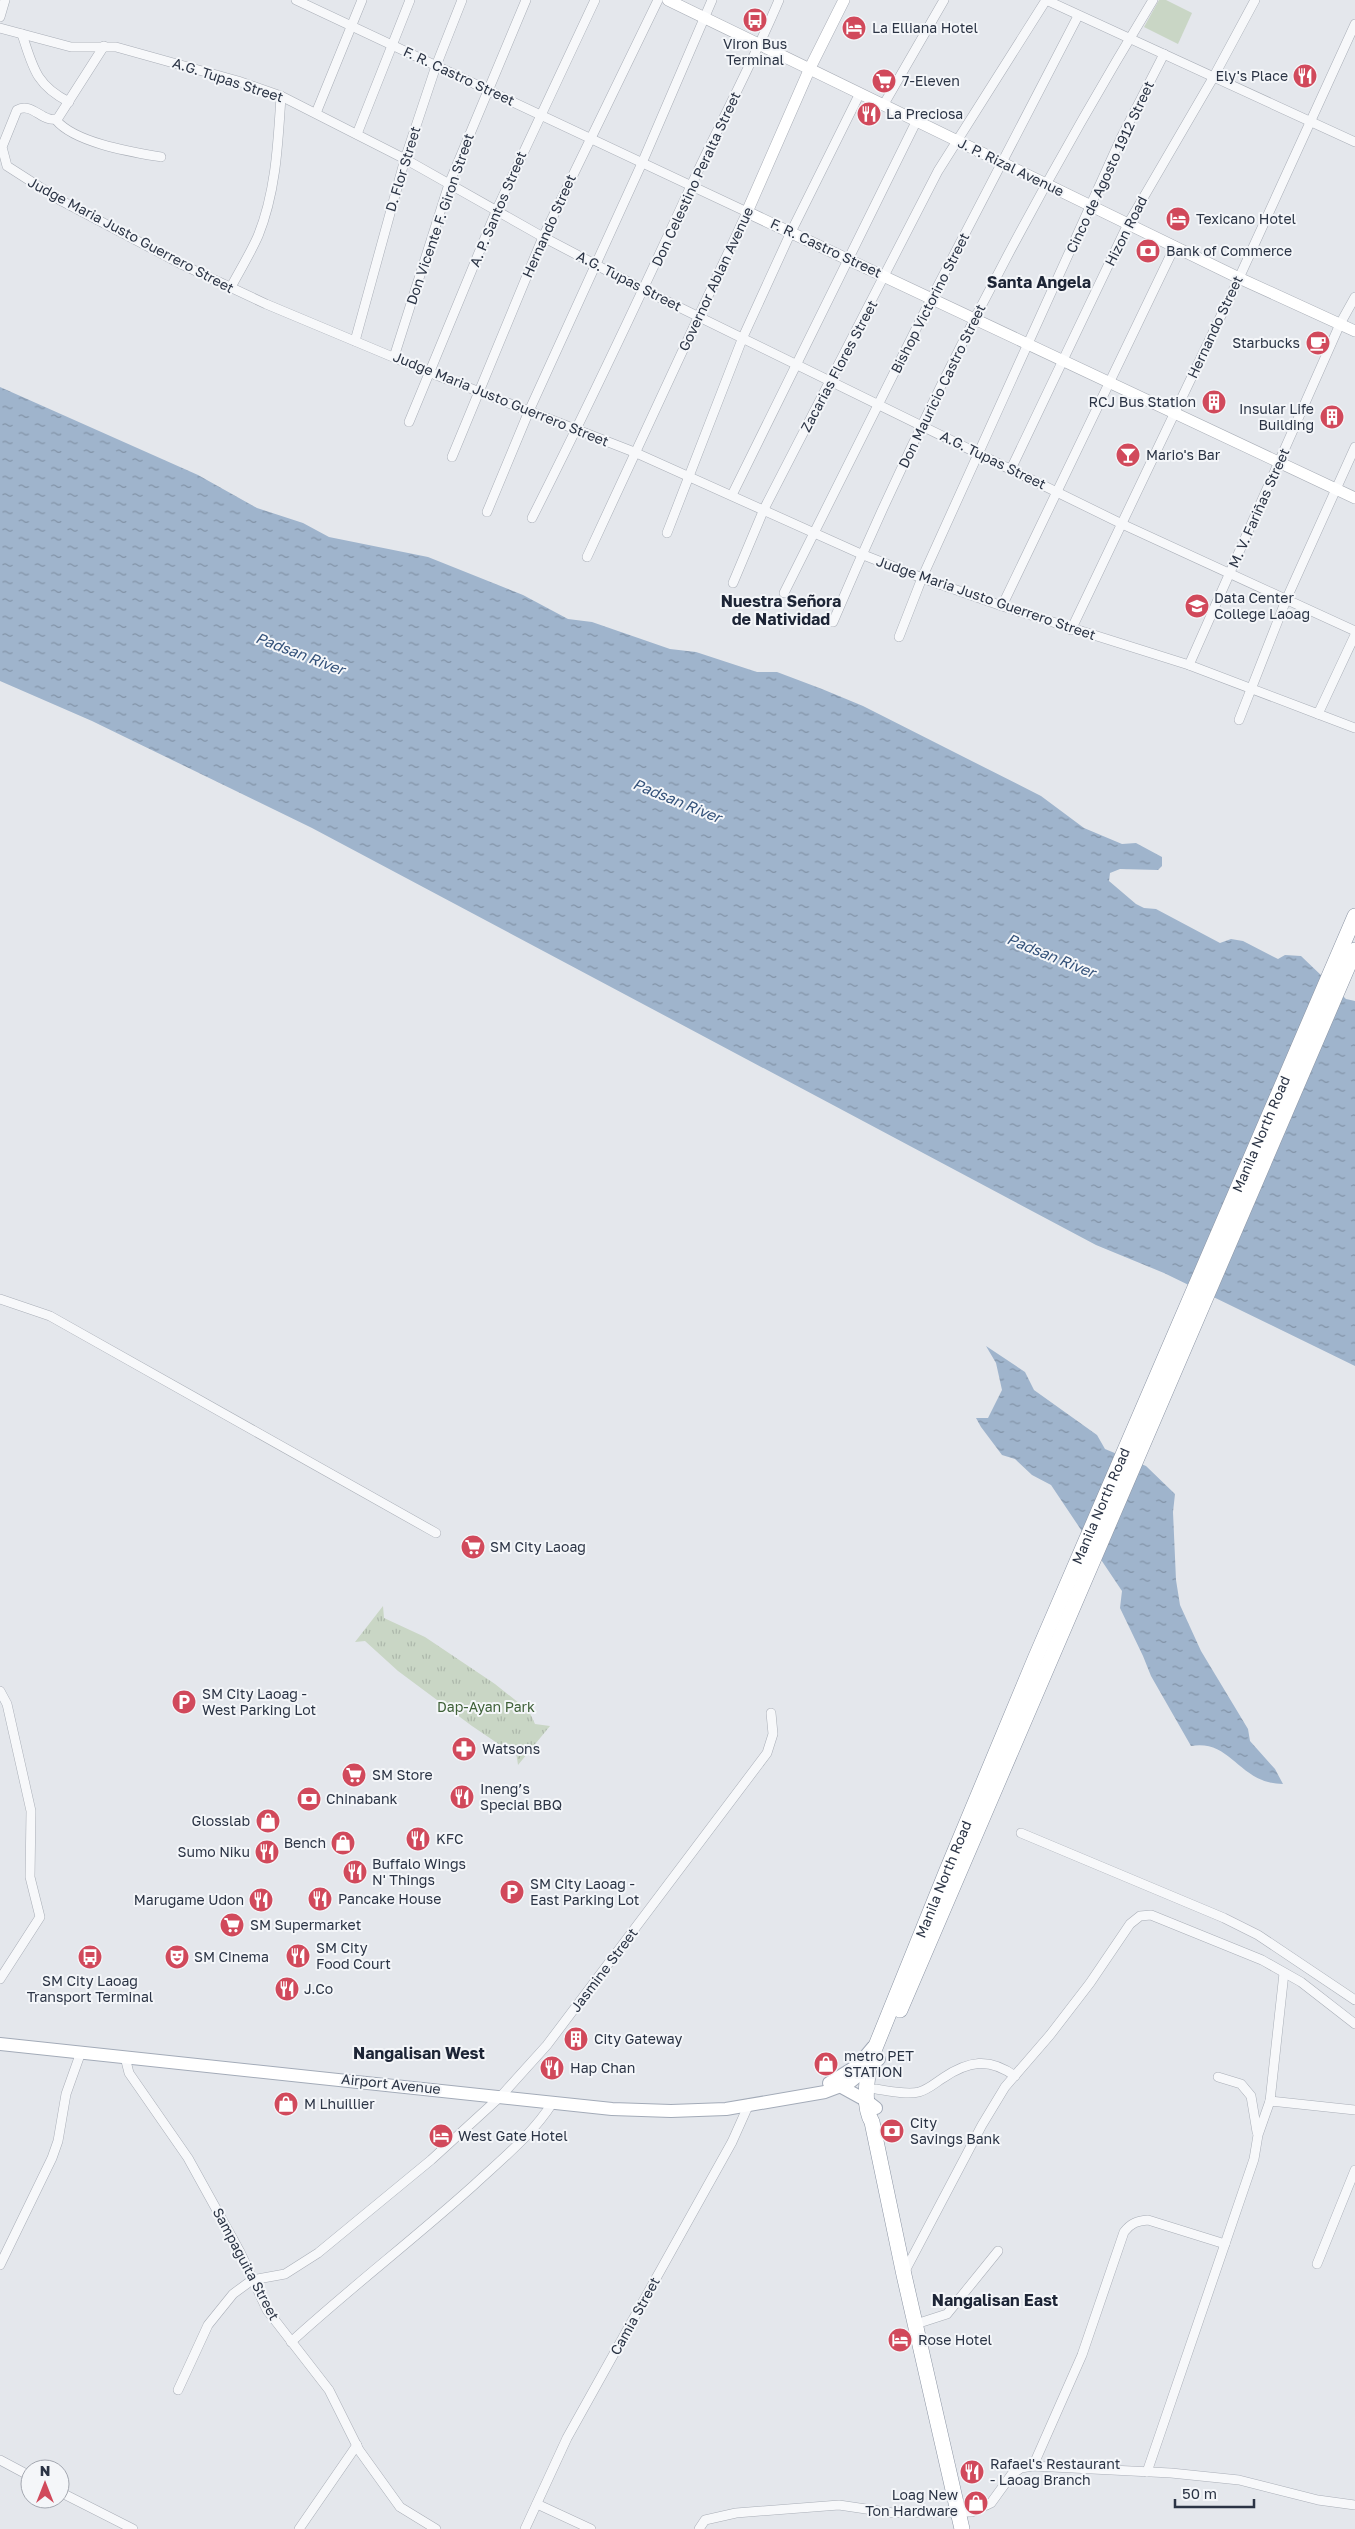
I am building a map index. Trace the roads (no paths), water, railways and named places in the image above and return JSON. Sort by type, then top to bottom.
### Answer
[{"type":"highway","name":"Manila North Road","points":[[962,2529],[904,2275],[872,2106],[875,2057],[1355,916]]},
{"type":"highway","name":"Manila North Road","points":[[964,1847],[1355,950]]},
{"type":"main road","name":"J. P. Rizal Avenue","points":[[668,0],[1239,278],[1355,331]]},
{"type":"main road","name":"Governor Ablan Avenue","points":[[747,212],[810,68],[844,0]]},
{"type":"main road","name":"F. R. Castro Street","points":[[747,212],[847,258],[1028,346],[1355,498]]},
{"type":"main road","name":"Airport Avenue","points":[[0,2044],[612,2109],[671,2111],[726,2109],[835,2086],[868,2056],[875,2057]]},
{"type":"main road","name":"Airport Avenue","points":[[782,2098],[814,2094],[835,2086],[875,2057]]},
{"type":"main road","points":[[835,2086],[849,2096],[872,2106]]},
{"type":"street","points":[[0,17],[5,0]]},
{"type":"street","points":[[316,112],[362,0]]},
{"type":"street","points":[[357,134],[394,46],[410,0]]},
{"type":"street","name":"D. Flor Street","points":[[355,341],[404,159],[436,66],[462,0]]},
{"type":"street","name":"Don Vicente F. Giron Street","points":[[394,356],[449,184],[526,0]]},
{"type":"street","name":"A. P. Santos Street","points":[[409,422],[431,373],[497,209],[540,113],[595,0]]},
{"type":"street","name":"Hernando Street","points":[[452,457],[543,237],[658,0]]},
{"type":"street","points":[[487,512],[529,411],[642,163],[712,0]]},
{"type":"street","name":"Don Celestino Peralta Street","points":[[532,518],[577,430],[644,290],[779,0]]},
{"type":"street","points":[[884,104],[944,0]]},
{"type":"street","points":[[1046,0],[1355,142]]},
{"type":"street","name":"Zacarias Flores Street","points":[[733,583],[764,509],[886,277],[938,171],[1046,0]]},
{"type":"street","name":"Don Mauricio Castro Street","points":[[832,622],[862,554],[973,320],[1047,184],[1152,0]]},
{"type":"street","name":"Hizon Road","points":[[1012,469],[1128,224],[1213,78],[1255,0]]},
{"type":"street","name":"F. R. Castro Street","points":[[300,1],[747,212]]},
{"type":"street","name":"Bishop Victorino Street","points":[[784,593],[932,299],[1078,16]]},
{"type":"street","name":"Hernando Street","points":[[1071,630],[1239,278],[1309,120],[1355,24]]},
{"type":"street","name":"A.G. Tupas Street","points":[[0,28],[71,47],[104,46],[138,53],[238,80],[281,96],[316,112],[404,159],[497,209],[543,237],[644,290],[1122,524],[1355,631]]},
{"type":"street","points":[[22,34],[33,68],[40,82],[54,94],[69,102]]},
{"type":"street","points":[[104,46],[56,120],[69,131],[109,146],[161,157]]},
{"type":"street","name":"Cinco de Agosto 1912 Street","points":[[898,637],[922,578],[1121,138],[1164,54]]},
{"type":"street","points":[[667,533],[743,337],[791,232],[860,93]]},
{"type":"street","points":[[231,287],[258,236],[270,199],[277,158],[281,96]]},
{"type":"street","name":"Judge Maria Justo Guerrero Street","points":[[56,120],[50,120],[28,108],[18,109],[1,147],[4,160],[11,170],[60,200],[231,287],[431,373],[634,452],[862,554],[922,578],[1071,630],[1188,665],[1251,687],[1355,728]]},
{"type":"street","points":[[732,495],[847,258],[917,120]]},
{"type":"street","name":"Governor Ablan Avenue","points":[[587,557],[634,452],[747,212]]},
{"type":"street","points":[[1002,606],[1174,246]]},
{"type":"street","name":"M. V. Fariñas Street","points":[[1188,665],[1340,324],[1355,297]]},
{"type":"street","points":[[1238,720],[1286,600],[1355,447]]},
{"type":"street","points":[[1318,714],[1355,635]]},
{"type":"street","points":[[0,1299],[50,1316],[436,1533]]},
{"type":"street","points":[[0,1691],[7,1704],[31,1811],[30,1877],[40,1917],[0,1980]]},
{"type":"street","name":"Jasmine Street","points":[[178,2390],[208,2325],[234,2294],[252,2280],[285,2274],[318,2253],[431,2160],[501,2096],[547,2045],[767,1753],[773,1734],[771,1712]]},
{"type":"street","points":[[1021,1833],[1224,1918],[1258,1935],[1355,2000]]},
{"type":"street","points":[[904,2275],[910,2259],[982,2125],[1005,2087],[1056,2028],[1090,1983],[1130,1924],[1140,1916],[1151,1915],[1262,1960],[1301,1982],[1355,2024]]},
{"type":"street","points":[[1147,2472],[1254,2159],[1258,2135],[1270,2101],[1284,1973]]},
{"type":"street","points":[[0,2265],[52,2158],[58,2141],[66,2094],[81,2052]]},
{"type":"street","name":"Sampaguita Street","points":[[125,2057],[129,2073],[188,2158],[240,2252],[267,2310],[329,2390],[357,2445],[400,2507],[436,2529]]},
{"type":"street","points":[[872,2106],[928,2088],[962,2067],[976,2062],[1003,2068],[1015,2076]]},
{"type":"street","points":[[1218,2078],[1241,2084],[1251,2096],[1258,2135]]},
{"type":"street","points":[[1270,2101],[1355,2110]]},
{"type":"street","points":[[292,2342],[343,2294],[428,2226],[510,2152],[545,2114],[553,2102]]},
{"type":"street","name":"Camia Street","points":[[525,2529],[567,2438],[732,2142],[749,2104]]},
{"type":"street","points":[[1317,2264],[1355,2170]]},
{"type":"street","points":[[1033,2466],[1085,2346],[1124,2232],[1130,2225],[1138,2220],[1148,2220],[1225,2244]]},
{"type":"street","points":[[916,2324],[947,2314],[998,2250]]},
{"type":"street","points":[[299,2529],[357,2445]]},
{"type":"street","points":[[0,2460],[20,2471]]},
{"type":"street","points":[[699,2529],[705,2520],[736,2513],[794,2507],[839,2505],[893,2513],[972,2512],[985,2506],[996,2497],[1012,2474],[1021,2468],[1033,2466],[1147,2472],[1239,2480],[1318,2500],[1355,2505]]},
{"type":"street","points":[[70,2497],[134,2529]]},
{"type":"street","points":[[536,2504],[591,2529]]},
{"type":"water","name":"Padsan River","points":[[0,387],[198,475],[257,508],[303,523],[329,537],[428,557],[523,595],[568,619],[592,622],[670,649],[696,652],[757,672],[777,672],[863,706],[1041,796],[1084,828],[1122,844],[1136,843],[1162,857],[1162,866],[1158,870],[1120,869],[1110,873],[1109,881],[1136,904],[1144,908],[1156,909],[1220,943],[1231,939],[1243,941],[1278,959],[1285,955],[1301,956],[1346,999],[1355,1001],[1355,1366],[1164,1273],[1096,1245],[312,828],[92,721],[0,681]]},
{"type":"water","points":[[986,1346],[1025,1372],[1034,1390],[1097,1435],[1105,1449],[1146,1466],[1175,1494],[1173,1512],[1176,1580],[1180,1605],[1201,1651],[1248,1729],[1250,1741],[1275,1769],[1283,1784],[1268,1782],[1256,1777],[1216,1749],[1205,1746],[1191,1746],[1151,1676],[1120,1608],[1122,1591],[1051,1485],[1032,1475],[1015,1459],[1002,1455],[976,1418],[988,1418],[1002,1390],[996,1363]]},
{"type":"place","name":"Viron Bus Terminal","points":[[755,20]]},
{"type":"place","name":"La Elliana Hotel","points":[[854,28]]},
{"type":"place","name":"Ely's Place","points":[[1305,76]]},
{"type":"place","name":"7-Eleven","points":[[884,81]]},
{"type":"place","name":"La Preciosa","points":[[869,114]]},
{"type":"place","name":"Texicano Hotel","points":[[1178,219]]},
{"type":"place","name":"Bank of Commerce","points":[[1148,251]]},
{"type":"place","name":"Starbucks","points":[[1318,343]]},
{"type":"place","name":"RCJ Bus Station","points":[[1214,402]]},
{"type":"place","name":"Insular Life Building","points":[[1332,417]]},
{"type":"place","name":"Mario's Bar","points":[[1128,455]]},
{"type":"place","name":"Data Center College Laoag","points":[[1197,606]]},
{"type":"place","name":"SM City Laoag","points":[[473,1547]]},
{"type":"place","name":"SM City Laoag - West Parking Lot","points":[[184,1702]]},
{"type":"place","name":"Watsons","points":[[464,1749]]},
{"type":"place","name":"SM Store","points":[[354,1775]]},
{"type":"place","name":"Ineng’s Special BBQ","points":[[462,1797]]},
{"type":"place","name":"Chinabank","points":[[309,1799]]},
{"type":"place","name":"Glosslab","points":[[268,1821]]},
{"type":"place","name":"KFC","points":[[418,1839]]},
{"type":"place","name":"Bench","points":[[343,1843]]},
{"type":"place","name":"Sumo Niku","points":[[267,1852]]},
{"type":"place","name":"Buffalo Wings N' Things","points":[[355,1872]]},
{"type":"place","name":"SM City Laoag - East Parking Lot","points":[[512,1892]]},
{"type":"place","name":"Pancake House","points":[[320,1899]]},
{"type":"place","name":"Marugame Udon","points":[[261,1900]]},
{"type":"place","name":"SM Supermarket","points":[[232,1925]]},
{"type":"place","name":"SM City Food Court","points":[[298,1956]]},
{"type":"place","name":"SM City Laoag Transport Terminal","points":[[90,1957]]},
{"type":"place","name":"SM Cinema","points":[[177,1957]]},
{"type":"place","name":"J.Co","points":[[287,1989]]},
{"type":"place","name":"City Gateway","points":[[576,2039]]},
{"type":"place","name":"metro PET STATION","points":[[826,2064]]},
{"type":"place","name":"Hap Chan","points":[[552,2068]]},
{"type":"place","name":"M Lhuillier","points":[[286,2104]]},
{"type":"place","name":"City Savings Bank","points":[[892,2131]]},
{"type":"place","name":"West Gate Hotel","points":[[441,2136]]},
{"type":"place","name":"Rose Hotel","points":[[900,2340]]},
{"type":"place","name":"Rafael's Restaurant - Laoag Branch","points":[[972,2472]]},
{"type":"place","name":"Loag New Ton Hardware","points":[[976,2503]]},
{"type":"district","name":"Santa Angela","points":[[1039,282]]},
{"type":"district","name":"Nuestra Señora de Natividad","points":[[781,610]]},
{"type":"district","name":"Nangalisan West","points":[[419,2053]]},
{"type":"district","name":"Nangalisan East","points":[[995,2300]]},
{"type":"park label","name":"Dap-Ayan Park","points":[[486,1707]]}]
